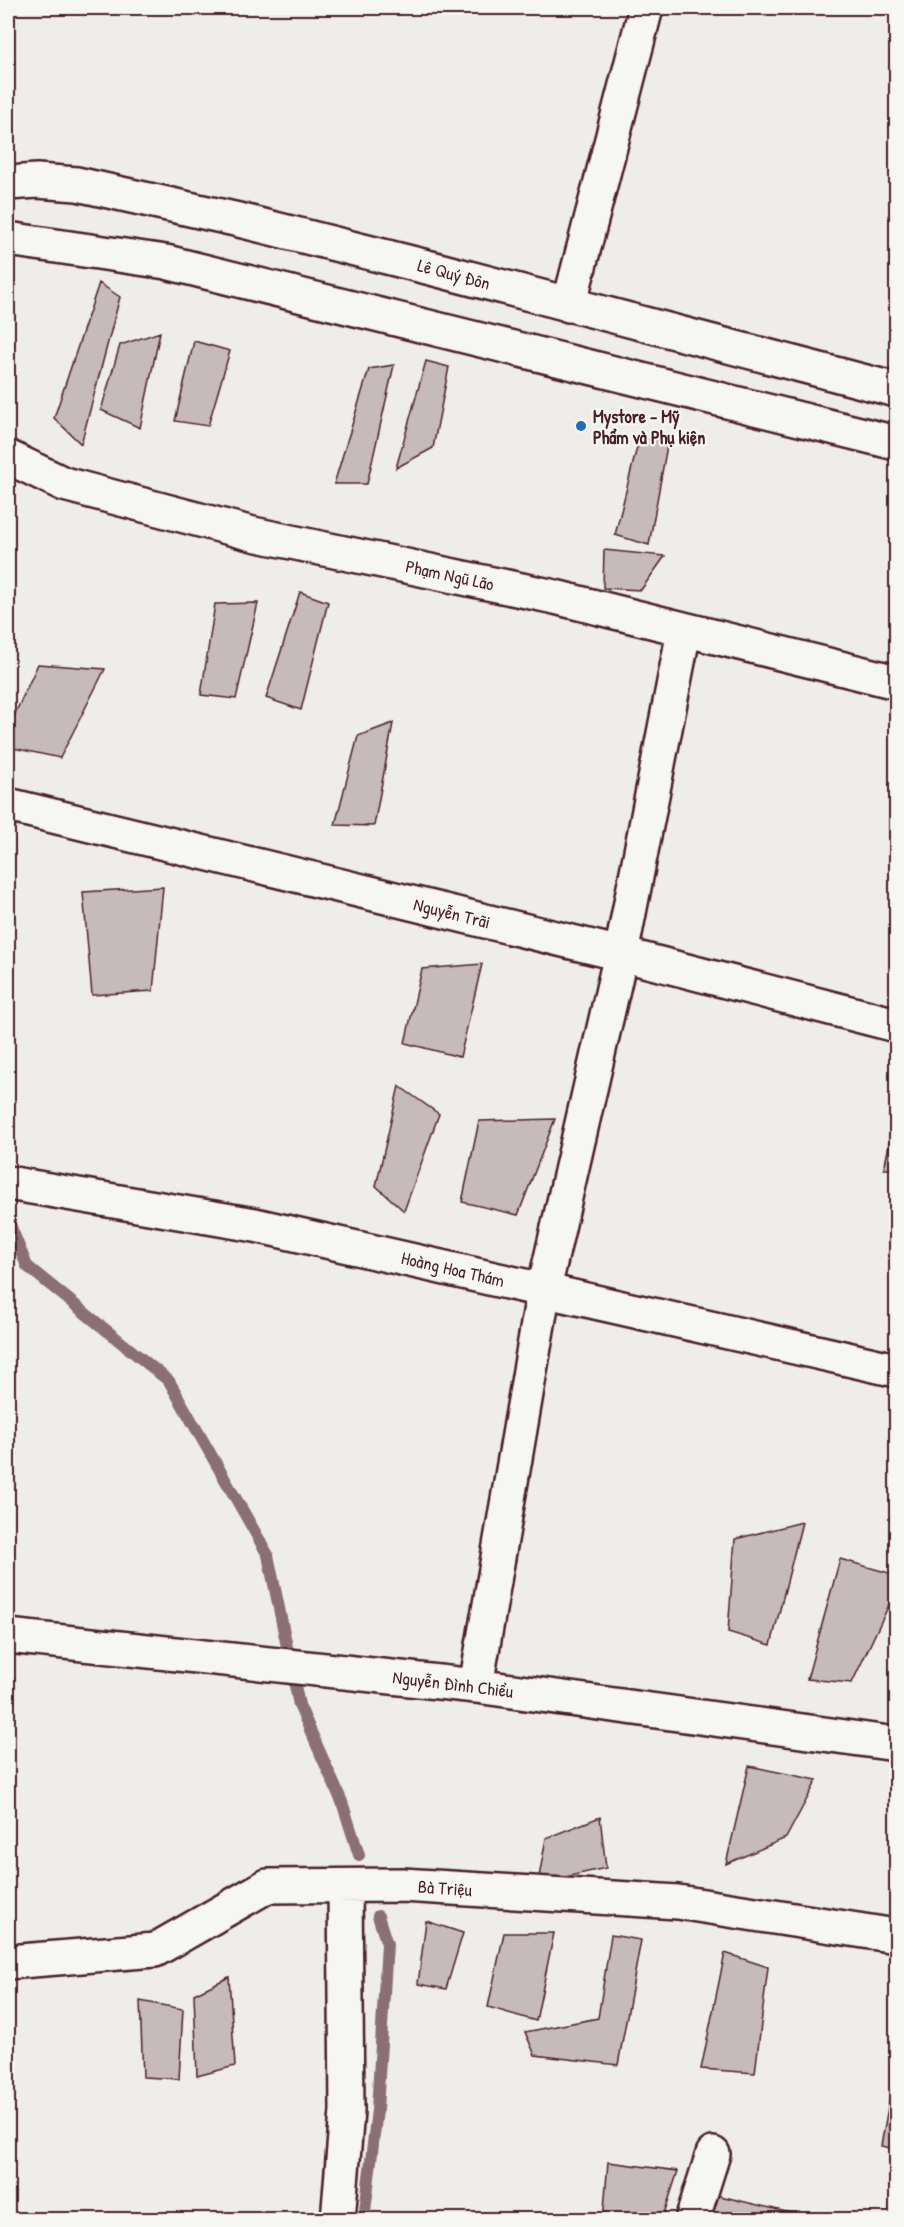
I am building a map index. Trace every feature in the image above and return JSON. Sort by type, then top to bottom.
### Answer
[{"type":"street","points":[[569,304],[646,8]]},
{"type":"street","name":"Lê Quý Đôn","points":[[8,183],[38,181],[77,184],[239,220],[897,390]]},
{"type":"street","points":[[8,239],[166,262],[897,443]]},
{"type":"street","name":"Phạm Ngũ Lão","points":[[8,458],[64,484],[253,534],[555,597],[684,631],[897,682]]},
{"type":"street","points":[[476,1686],[544,1289],[621,954],[684,631]]},
{"type":"street","name":"Nguyễn Trãi","points":[[8,806],[621,954],[897,1025]]},
{"type":"street","name":"Hoàng Hoa Thám","points":[[8,1182],[255,1225],[897,1370]]},
{"type":"street","name":"Nguyễn Đình Chiểu","points":[[8,1636],[476,1686],[897,1744]]},
{"type":"street","name":"Bà Triệu","points":[[8,1962],[155,1950],[267,1886],[402,1885],[678,1902],[897,1936]]},
{"type":"street","points":[[338,2220],[347,2111],[345,1886]]},
{"type":"street","points":[[692,2220],[713,2154]]},
{"type":"building","points":[[99,283],[120,297],[81,444],[54,418]]},
{"type":"building","points":[[160,332],[140,428],[101,410],[120,345]]},
{"type":"building","points":[[194,341],[230,351],[208,426],[175,421]]},
{"type":"building","points":[[426,361],[449,367],[433,448],[396,468]]},
{"type":"building","points":[[394,365],[367,484],[334,484],[369,369]]},
{"type":"building","points":[[639,439],[668,440],[649,545],[615,535]]},
{"type":"building","points":[[604,550],[665,556],[641,590],[603,588]]},
{"type":"building","points":[[300,592],[328,602],[301,710],[266,698]]},
{"type":"building","points":[[258,603],[236,699],[201,695],[215,604]]},
{"type":"building","points":[[38,664],[105,669],[60,758],[8,747],[8,729]]},
{"type":"building","points":[[393,723],[374,826],[335,825],[358,736]]},
{"type":"building","points":[[163,887],[153,991],[92,995],[83,892]]},
{"type":"building","points":[[482,964],[460,1057],[405,1043],[422,969]]},
{"type":"building","points":[[399,1086],[439,1114],[404,1211],[376,1186]]},
{"type":"building","points":[[896,1111],[896,1169],[884,1169]]},
{"type":"building","points":[[555,1119],[518,1215],[462,1202],[479,1121]]},
{"type":"building","points":[[802,1522],[771,1645],[728,1632],[735,1539]]},
{"type":"building","points":[[840,1559],[896,1575],[896,1590],[852,1683],[807,1679]]},
{"type":"building","points":[[749,1766],[817,1780],[786,1838],[726,1864]]},
{"type":"building","points":[[600,1817],[606,1868],[538,1883],[546,1838]]},
{"type":"building","points":[[426,1921],[463,1933],[446,1989],[418,1984]]},
{"type":"building","points":[[504,1933],[554,1933],[536,2021],[488,2007]]},
{"type":"building","points":[[611,1935],[641,1940],[618,2065],[535,2055],[525,2032],[598,2018]]},
{"type":"building","points":[[725,1953],[768,1967],[755,2073],[701,2069]]},
{"type":"building","points":[[229,1977],[235,2066],[197,2076],[194,1994]]},
{"type":"building","points":[[140,2001],[183,2009],[179,2079],[143,2077]]},
{"type":"building","points":[[896,2084],[896,2149],[881,2146],[892,2085]]},
{"type":"building","points":[[608,2162],[678,2171],[662,2220],[603,2220]]},
{"type":"building","points":[[712,2194],[791,2213],[792,2220],[711,2220]]},
{"type":"waterway","points":[[8,1220],[27,1266],[169,1381],[268,1555],[299,1705],[342,1802],[359,1855]]},
{"type":"waterway","points":[[364,2220],[377,2110],[387,1944],[378,1916]]},
{"type":"place","name":"Mystore - Mỹ Phẩm và Phụ kiện","points":[[581,426]]}]
